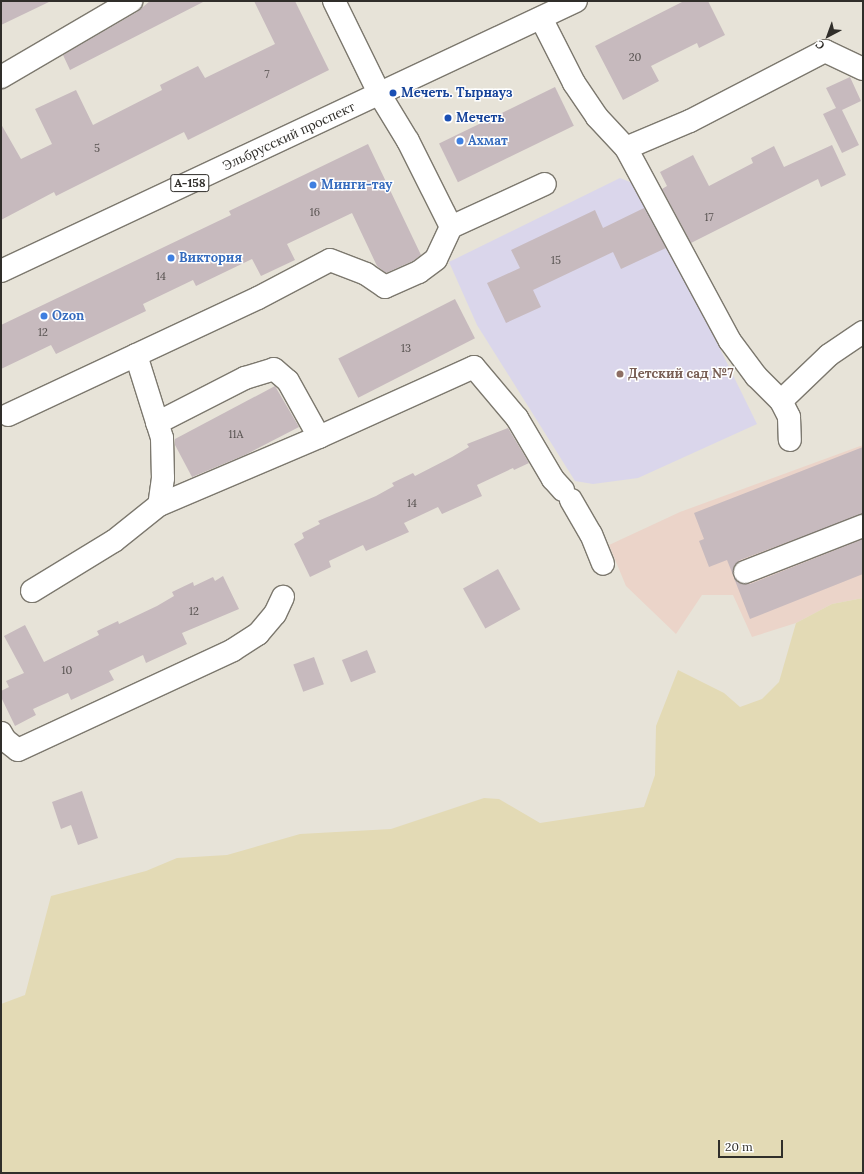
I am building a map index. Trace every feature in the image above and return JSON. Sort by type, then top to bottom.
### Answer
[{"type":"main road","points":[[1,77],[131,1]]},
{"type":"main road","points":[[334,1],[380,95],[408,141],[451,227]]},
{"type":"main road","name":"Эльбрусский проспект","points":[[1,271],[380,95],[549,10],[576,1]]},
{"type":"main road","points":[[549,10],[574,83],[598,117],[626,148],[730,340],[756,376],[781,401],[789,417],[790,440]]},
{"type":"main road","points":[[626,148],[690,121],[825,51],[863,69]]},
{"type":"main road","points":[[8,415],[258,298],[330,260],[366,274],[384,286],[392,284],[419,272],[436,259],[451,227],[545,184]]},
{"type":"main road","points":[[781,401],[829,355],[863,332]]},
{"type":"main road","points":[[136,354],[162,438],[163,462],[159,505]]},
{"type":"main road","points":[[32,591],[114,541],[159,505],[319,437],[474,367],[518,418],[553,479],[567,495],[591,534],[603,564]]},
{"type":"main road","points":[[157,423],[245,378],[274,369],[288,381],[319,437]]},
{"type":"main road","points":[[745,572],[863,526]]},
{"type":"main road","points":[[1,732],[5,740],[18,750],[234,650],[258,634],[275,614],[283,597]]},
{"type":"shaded area","name":"Детский сад №7","points":[[620,178],[640,186],[757,424],[638,478],[593,484],[575,481],[477,325],[449,262]]},
{"type":"shaded area","points":[[863,445],[863,598],[832,604],[796,623],[752,637],[733,595],[702,595],[676,634],[626,586],[609,545],[680,512]]},
{"type":"sand","points":[[863,598],[863,1173],[1,1173],[1,1004],[25,995],[51,896],[146,871],[177,858],[227,855],[300,834],[391,829],[484,798],[499,799],[540,823],[644,807],[655,775],[656,726],[678,670],[724,693],[740,707],[762,699],[779,682],[796,623],[832,604]]},
{"type":"building","points":[[1,1],[51,1],[1,25]]},
{"type":"building","points":[[150,1],[205,1],[70,70],[63,55],[137,12]]},
{"type":"building","points":[[254,1],[295,1],[329,70],[188,140],[184,132],[56,196],[54,192],[1,220],[1,124],[21,159],[52,144],[35,109],[76,90],[93,125],[162,90],[160,85],[198,66],[205,78],[275,44]]},
{"type":"building","points":[[684,1],[708,1],[725,35],[699,48],[697,43],[651,66],[659,81],[623,100],[595,46]]},
{"type":"building","points":[[850,77],[861,101],[842,110],[859,145],[842,153],[823,114],[836,108],[826,88]]},
{"type":"building","points":[[555,87],[574,126],[458,182],[439,144]]},
{"type":"building","points":[[368,144],[421,255],[413,261],[386,273],[377,266],[352,213],[287,244],[295,260],[261,276],[252,259],[196,286],[193,280],[143,304],[146,311],[56,354],[51,345],[1,369],[1,325],[231,215],[229,211]]},
{"type":"building","points":[[832,145],[846,175],[821,187],[818,179],[691,243],[662,189],[667,186],[660,172],[693,155],[709,186],[753,163],[751,158],[774,146],[784,167]]},
{"type":"building","points":[[644,208],[666,248],[621,269],[613,252],[533,290],[541,307],[506,323],[487,283],[520,268],[511,250],[595,210],[603,228]]},
{"type":"building","points":[[455,299],[475,338],[358,398],[338,358]]},
{"type":"building","points":[[275,386],[299,427],[245,455],[192,477],[175,445],[175,439]]},
{"type":"building","points":[[508,428],[529,463],[514,470],[513,468],[477,485],[482,496],[442,514],[438,507],[404,523],[409,532],[366,551],[363,545],[329,561],[331,567],[310,577],[294,544],[304,538],[302,533],[320,524],[318,521],[376,496],[394,486],[392,483],[413,473],[415,476],[452,457],[469,447],[467,444]]},
{"type":"building","points":[[863,447],[863,514],[740,560],[735,565],[733,575],[727,560],[709,567],[699,541],[704,539],[694,513]]},
{"type":"building","points":[[863,539],[863,574],[750,619],[734,578],[743,584],[750,584]]},
{"type":"building","points":[[498,569],[520,609],[485,629],[463,588]]},
{"type":"building","points":[[223,576],[239,609],[182,633],[187,644],[146,663],[143,655],[109,671],[114,680],[71,700],[68,693],[33,709],[36,715],[15,726],[1,697],[1,691],[9,687],[6,681],[24,673],[4,636],[25,625],[44,662],[99,635],[97,631],[118,621],[119,624],[157,606],[174,596],[172,592],[193,582],[194,586],[213,577],[215,581]]},
{"type":"building","points":[[367,650],[376,672],[351,682],[342,660]]},
{"type":"building","points":[[314,657],[324,684],[303,692],[293,665]]},
{"type":"building","points":[[82,791],[98,838],[78,845],[71,825],[61,829],[52,802]]},
{"type":"place","name":"Мечеть. Тырнауз","points":[[393,93]]},
{"type":"place","name":"Мечеть","points":[[448,118]]},
{"type":"place","name":"Ахмат","points":[[460,141]]},
{"type":"place","name":"Минги-тау","points":[[313,185]]},
{"type":"place","name":"Виктория","points":[[171,258]]},
{"type":"place","name":"Ozon","points":[[44,316]]},
{"type":"place","name":"Детский сад №7","points":[[620,374]]}]
